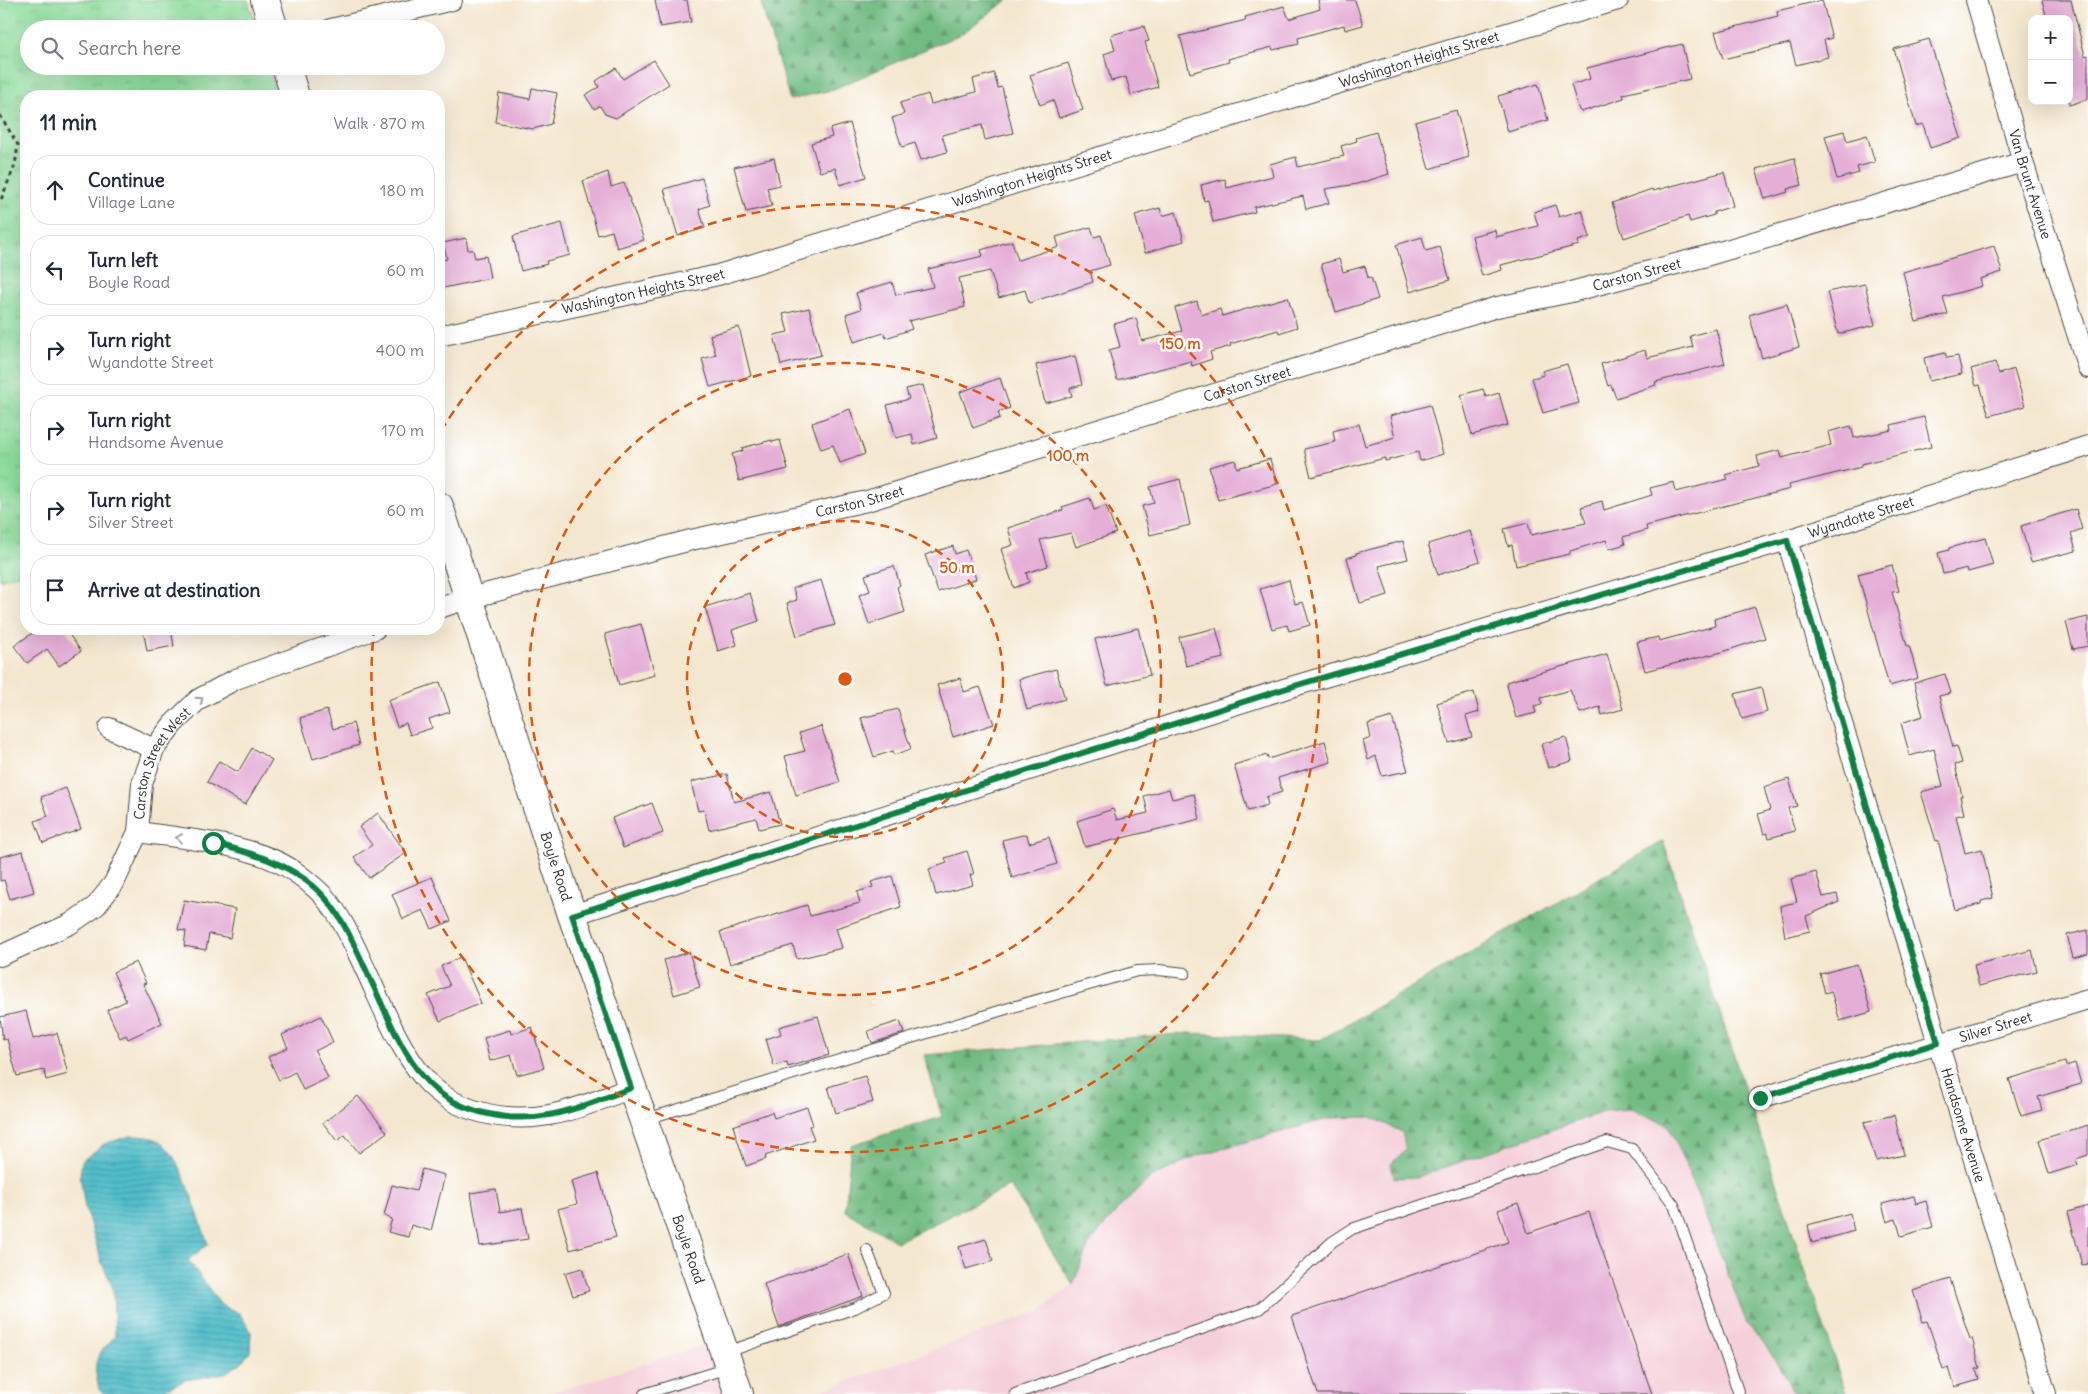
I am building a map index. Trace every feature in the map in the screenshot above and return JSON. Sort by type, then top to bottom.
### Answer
[{"type":"street","points":[[265,0],[271,20]]},
{"type":"street","points":[[369,20],[452,0]]},
{"type":"street","name":"Washington Heights Street","points":[[445,335],[718,275],[1336,84],[1618,0]]},
{"type":"street","name":"Van Brunt Avenue","points":[[1976,0],[2023,162],[2088,368]]},
{"type":"street","points":[[289,75],[293,90]]},
{"type":"street","name":"Carston Street","points":[[470,598],[691,540],[867,501],[1497,307],[1568,293],[1706,256],[2023,162]]},
{"type":"street","name":"Wyandotte Street","points":[[572,915],[1284,689],[1787,540],[2088,446]]},
{"type":"street","name":"Boyle Road","points":[[445,524],[572,915],[739,1394]]},
{"type":"street","name":"Handsome Avenue","points":[[1787,540],[2046,1394]]},
{"type":"street","points":[[445,606],[470,598]]},
{"type":"street","name":"Carston Street West","points":[[0,956],[70,924],[96,906],[114,883],[138,832],[142,784],[154,749],[173,724],[199,699],[236,679],[358,635]]},
{"type":"street","points":[[109,728],[154,749]]},
{"type":"street","points":[[138,832],[213,843],[262,856],[296,873],[327,899],[353,943],[401,1046],[424,1079],[453,1104],[489,1114],[519,1117],[548,1116],[631,1088]]},
{"type":"street","name":"Silver Street","points":[[1760,1098],[2088,999]]},
{"type":"lane","points":[[642,1120],[1006,1009],[1117,979],[1137,971],[1159,970],[1186,974]]},
{"type":"lane","points":[[1015,1394],[1259,1309],[1332,1242],[1352,1229],[1607,1142],[1632,1149],[1674,1205],[1739,1394]]},
{"type":"lane","points":[[644,1394],[855,1308],[884,1294],[867,1250]]},
{"type":"path","points":[[0,115],[18,145],[15,165],[0,202]]},
{"type":"shaded area","points":[[1663,841],[1846,1394],[813,1394],[1039,1311],[1073,1285],[1028,1148],[1320,1040]]},
{"type":"shaded area","points":[[721,1340],[739,1394],[547,1394]]},
{"type":"green space","points":[[0,0],[248,0],[254,20],[20,20],[20,75],[271,75],[275,90],[20,90],[20,573],[0,580]]},
{"type":"green space","points":[[760,0],[1008,0],[961,34],[831,90],[790,100]]},
{"type":"green space","points":[[1663,841],[1846,1394],[1794,1394],[1773,1357],[1747,1324],[1681,1153],[1668,1125],[1631,1109],[1606,1111],[1417,1177],[1394,1178],[1391,1164],[1406,1150],[1402,1132],[1371,1117],[1331,1118],[1196,1156],[1150,1178],[1122,1205],[1089,1244],[1073,1285],[1010,1186],[897,1242],[845,1211],[851,1145],[942,1117],[924,1055],[1189,1033],[1320,1040]]},
{"type":"water","points":[[130,1136],[147,1137],[160,1141],[177,1163],[208,1244],[188,1260],[221,1305],[239,1313],[251,1331],[250,1352],[240,1364],[225,1373],[186,1380],[155,1394],[103,1394],[98,1384],[96,1366],[99,1355],[115,1336],[113,1288],[102,1263],[85,1207],[80,1176],[82,1161],[104,1144]]},
{"type":"building","points":[[655,0],[687,0],[691,22],[660,27]]},
{"type":"building","points":[[1318,0],[1355,0],[1363,25],[1345,30],[1344,25],[1298,38],[1299,44],[1273,50],[1272,47],[1228,59],[1229,62],[1190,73],[1180,36],[1246,20],[1245,17],[1284,6],[1289,19],[1320,9]]},
{"type":"building","points":[[1822,0],[1832,38],[1824,40],[1828,57],[1796,65],[1790,43],[1723,59],[1715,32],[1778,16],[1777,11]]},
{"type":"building","points":[[2042,0],[2071,0],[2085,56],[2088,55],[2088,99],[2073,104],[2073,15],[2046,15]]},
{"type":"building","points":[[1144,26],[1149,41],[1145,42],[1158,87],[1131,95],[1126,77],[1111,81],[1104,54],[1115,50],[1111,35]]},
{"type":"building","points":[[1929,39],[1961,138],[1930,148],[1923,124],[1916,126],[1894,49]]},
{"type":"building","points":[[1682,44],[1690,79],[1623,94],[1624,98],[1581,112],[1579,110],[1571,85],[1590,79],[1587,68]]},
{"type":"building","points":[[654,60],[669,84],[616,118],[605,114],[600,106],[594,109],[585,95],[599,87],[596,81],[616,68],[623,79]]},
{"type":"building","points":[[1068,63],[1083,110],[1059,118],[1053,100],[1040,105],[1030,75]]},
{"type":"building","points":[[994,73],[998,88],[1002,87],[1013,133],[985,140],[982,125],[942,135],[947,152],[921,160],[915,143],[902,147],[892,118],[904,114],[900,103],[928,94],[931,104],[976,92],[973,79]]},
{"type":"building","points":[[1538,84],[1548,120],[1508,132],[1498,96]]},
{"type":"building","points":[[532,88],[557,93],[551,124],[533,129],[495,122],[499,93],[530,99]]},
{"type":"building","points":[[1456,110],[1469,157],[1429,169],[1415,122]]},
{"type":"building","points":[[850,123],[866,177],[840,185],[835,168],[820,172],[811,143],[832,137],[830,129]]},
{"type":"building","points":[[1844,131],[1847,141],[1867,135],[1875,162],[1857,167],[1859,173],[1837,179],[1825,136]]},
{"type":"building","points":[[1376,132],[1389,174],[1357,184],[1325,189],[1329,203],[1306,209],[1303,196],[1254,207],[1255,212],[1213,222],[1208,200],[1204,201],[1201,185],[1225,179],[1227,188],[1273,176],[1270,164],[1296,157],[1298,167],[1344,156],[1341,146],[1357,141],[1356,138]]},
{"type":"building","points":[[774,158],[780,185],[767,188],[772,206],[746,212],[734,167]]},
{"type":"building","points":[[1794,158],[1802,185],[1787,189],[1788,192],[1765,199],[1756,169]]},
{"type":"building","points":[[608,172],[611,187],[624,183],[644,240],[617,248],[612,231],[598,235],[583,181]]},
{"type":"building","points":[[1724,172],[1733,206],[1714,212],[1714,215],[1690,222],[1688,216],[1624,238],[1612,203],[1652,189],[1653,191]]},
{"type":"building","points":[[702,178],[710,205],[699,209],[705,228],[678,236],[664,189]]},
{"type":"building","points":[[1555,205],[1559,217],[1582,210],[1590,237],[1578,241],[1579,245],[1501,265],[1502,270],[1482,276],[1472,236],[1495,230],[1496,237],[1538,226],[1534,212]]},
{"type":"building","points":[[1160,208],[1162,216],[1176,212],[1184,241],[1145,253],[1135,215]]},
{"type":"building","points":[[562,223],[570,255],[546,261],[547,264],[521,271],[513,236]]},
{"type":"building","points":[[1091,227],[1094,237],[1101,235],[1110,265],[1090,271],[1093,282],[1029,303],[1025,290],[999,298],[990,271],[959,278],[965,307],[909,321],[912,329],[886,338],[884,333],[854,342],[846,314],[861,309],[856,293],[892,282],[896,295],[933,287],[928,269],[983,256],[981,250],[1012,241],[1018,260],[1059,247],[1056,237]]},
{"type":"building","points":[[1422,237],[1426,251],[1440,247],[1450,280],[1410,292],[1396,245]]},
{"type":"building","points":[[466,238],[468,250],[473,250],[475,258],[486,256],[490,278],[445,288],[445,260],[447,259],[445,243]]},
{"type":"building","points":[[1994,246],[2002,272],[1980,279],[1982,286],[1943,297],[1948,314],[1916,322],[1903,272]]},
{"type":"building","points":[[1339,259],[1343,272],[1365,266],[1368,278],[1371,277],[1378,299],[1336,312],[1321,264]]},
{"type":"building","points":[[1865,284],[1875,325],[1838,334],[1827,292]]},
{"type":"building","points":[[1288,297],[1297,327],[1279,333],[1278,330],[1230,344],[1231,346],[1210,352],[1212,359],[1192,366],[1191,361],[1117,380],[1109,350],[1120,347],[1114,324],[1136,318],[1142,341],[1182,331],[1175,308],[1197,301],[1201,315],[1220,309],[1222,316]]},
{"type":"building","points":[[1787,304],[1799,347],[1762,358],[1749,315]]},
{"type":"building","points":[[809,308],[821,355],[781,365],[774,335],[788,332],[783,314]]},
{"type":"building","points":[[739,327],[751,376],[710,387],[702,359],[716,355],[710,335]]},
{"type":"building","points":[[1716,329],[1725,364],[1655,382],[1656,385],[1616,398],[1611,385],[1608,386],[1601,364],[1645,350],[1647,358],[1693,347],[1690,336]]},
{"type":"building","points":[[1945,353],[1947,358],[1958,356],[1962,374],[1929,381],[1924,358]]},
{"type":"building","points":[[1075,356],[1082,385],[1070,388],[1072,396],[1045,403],[1036,365]]},
{"type":"building","points":[[1995,362],[1999,374],[2014,369],[2025,406],[1989,416],[1980,385],[1976,386],[1971,369]]},
{"type":"building","points":[[1567,364],[1579,403],[1543,413],[1532,378],[1544,375],[1542,371]]},
{"type":"building","points":[[1000,378],[1010,408],[998,412],[1000,418],[973,428],[960,392]]},
{"type":"building","points":[[923,385],[937,438],[914,445],[912,434],[896,438],[887,405],[909,399],[906,389]]},
{"type":"building","points":[[1483,389],[1486,397],[1499,393],[1508,425],[1472,435],[1461,395]]},
{"type":"building","points":[[1430,405],[1443,454],[1420,461],[1418,452],[1385,461],[1385,458],[1311,477],[1304,449],[1335,442],[1333,431],[1359,424],[1365,446],[1395,437],[1390,416]]},
{"type":"building","points":[[850,409],[865,454],[840,463],[833,445],[821,449],[812,423]]},
{"type":"building","points":[[1924,417],[1931,447],[1861,464],[1861,467],[1789,485],[1790,489],[1646,526],[1647,530],[1623,537],[1625,544],[1609,549],[1606,540],[1570,551],[1570,554],[1516,566],[1512,545],[1508,546],[1504,529],[1528,523],[1531,535],[1586,523],[1581,507],[1602,501],[1604,510],[1652,495],[1650,488],[1674,482],[1676,492],[1728,479],[1726,475],[1759,466],[1757,456],[1780,450],[1782,458],[1831,445],[1828,432],[1851,426],[1854,438],[1892,430],[1891,425]]},
{"type":"building","points":[[772,440],[772,442],[780,440],[788,469],[739,481],[732,454],[743,451],[742,448]]},
{"type":"building","points":[[1270,459],[1277,484],[1218,500],[1209,467],[1235,460],[1237,468]]},
{"type":"building","points":[[1180,479],[1190,525],[1150,535],[1142,506],[1154,503],[1150,487]]},
{"type":"building","points":[[1090,498],[1094,510],[1106,506],[1116,533],[1076,547],[1071,533],[1040,540],[1048,566],[1026,573],[1029,582],[1014,588],[1001,549],[1013,545],[1008,528],[1063,510],[1062,507]]},
{"type":"building","points":[[2076,509],[2082,529],[2071,533],[2076,551],[2031,562],[2021,526]]},
{"type":"building","points":[[1470,531],[1480,561],[1438,575],[1428,544]]},
{"type":"building","points":[[1985,538],[1993,565],[1968,572],[1967,568],[1943,574],[1938,553]]},
{"type":"building","points":[[1403,541],[1408,559],[1379,566],[1388,595],[1360,603],[1347,558],[1356,555],[1356,553]]},
{"type":"building","points":[[953,546],[955,554],[966,550],[976,579],[938,592],[925,555]]},
{"type":"building","points":[[1892,565],[1899,591],[1892,592],[1918,678],[1889,686],[1858,574]]},
{"type":"building","points":[[894,566],[900,585],[897,587],[905,612],[869,624],[859,595],[870,591],[865,575]]},
{"type":"building","points":[[821,580],[835,625],[797,636],[787,603],[797,600],[793,588]]},
{"type":"building","points":[[1289,580],[1295,604],[1303,602],[1310,625],[1289,631],[1287,625],[1272,629],[1260,589]]},
{"type":"building","points":[[750,593],[759,621],[732,630],[737,645],[718,651],[705,607]]},
{"type":"building","points":[[1755,607],[1765,638],[1722,652],[1645,671],[1637,642],[1658,637],[1659,641],[1715,626],[1714,619]]},
{"type":"building","points":[[2088,617],[2088,646],[2073,649],[2066,622]]},
{"type":"building","points":[[641,624],[655,675],[619,685],[605,634]]},
{"type":"building","points":[[1138,628],[1150,675],[1107,686],[1095,639]]},
{"type":"building","points":[[1216,628],[1224,658],[1186,666],[1179,637]]},
{"type":"building","points":[[30,635],[69,635],[81,651],[59,666],[47,649],[27,663],[14,646]]},
{"type":"building","points":[[144,635],[172,635],[174,646],[147,651]]},
{"type":"building","points":[[1607,654],[1623,709],[1602,715],[1600,707],[1580,713],[1570,690],[1541,698],[1542,704],[1534,706],[1536,713],[1516,718],[1506,682]]},
{"type":"building","points":[[1056,669],[1065,699],[1027,710],[1019,679]]},
{"type":"building","points":[[1945,674],[1951,693],[1939,696],[1953,747],[1957,746],[1962,763],[1955,765],[1964,814],[1956,816],[1965,853],[1982,849],[1993,898],[1981,901],[1981,904],[1955,910],[1938,840],[1936,841],[1921,792],[1943,786],[1934,749],[1910,756],[1901,723],[1923,716],[1914,683]]},
{"type":"building","points":[[960,678],[964,692],[980,687],[994,724],[953,737],[937,685]]},
{"type":"building","points":[[440,682],[450,712],[429,719],[432,728],[410,735],[406,723],[397,727],[388,700]]},
{"type":"building","points":[[1761,687],[1767,712],[1742,719],[1735,694]]},
{"type":"building","points":[[1474,692],[1479,712],[1466,716],[1472,737],[1449,743],[1437,703]]},
{"type":"building","points":[[898,709],[911,749],[894,755],[893,751],[874,757],[861,718]]},
{"type":"building","points":[[327,710],[333,729],[353,723],[359,745],[313,759],[300,718]]},
{"type":"building","points":[[1392,717],[1408,771],[1382,776],[1376,756],[1368,760],[1363,741],[1371,738],[1368,724]]},
{"type":"building","points":[[821,726],[840,782],[796,795],[785,756],[805,751],[799,733]]},
{"type":"building","points":[[1566,737],[1572,761],[1548,768],[1541,744]]},
{"type":"building","points":[[1325,741],[1331,762],[1278,778],[1282,792],[1266,797],[1268,805],[1248,811],[1234,765],[1267,755],[1268,759]]},
{"type":"building","points":[[252,748],[272,760],[245,805],[207,782],[219,761],[238,772]]},
{"type":"building","points":[[727,774],[734,802],[771,792],[780,824],[759,829],[756,818],[709,830],[704,810],[698,811],[691,782]]},
{"type":"building","points":[[1789,779],[1797,806],[1788,808],[1795,831],[1769,838],[1767,833],[1764,834],[1758,814],[1770,810],[1764,787]]},
{"type":"building","points":[[66,788],[81,829],[43,843],[35,821],[48,816],[41,797]]},
{"type":"building","points":[[1169,789],[1172,799],[1194,794],[1200,819],[1085,847],[1077,821],[1113,809],[1117,820],[1148,813],[1144,796]]},
{"type":"building","points":[[652,803],[663,833],[623,848],[612,818]]},
{"type":"building","points":[[378,813],[406,853],[369,878],[354,857],[372,845],[359,827]]},
{"type":"building","points":[[1027,834],[1029,843],[1049,837],[1057,864],[1012,878],[1002,840]]},
{"type":"building","points":[[23,851],[34,892],[10,899],[4,880],[0,881],[0,857]]},
{"type":"building","points":[[967,851],[974,874],[970,875],[973,885],[936,895],[929,869],[947,863],[945,858]]},
{"type":"building","points":[[1816,872],[1823,897],[1837,894],[1839,902],[1806,916],[1810,931],[1785,937],[1780,906],[1797,902],[1791,879]]},
{"type":"building","points":[[892,876],[901,907],[836,928],[842,948],[797,959],[793,945],[730,964],[720,932],[807,905],[810,916],[860,903],[857,892],[873,887],[871,882]]},
{"type":"building","points":[[432,877],[451,921],[432,929],[423,910],[403,919],[392,894]]},
{"type":"building","points":[[184,900],[235,909],[230,938],[209,934],[206,950],[184,946],[186,931],[178,930]]},
{"type":"building","points":[[2088,930],[2088,954],[2073,958],[2067,935]]},
{"type":"building","points":[[2032,950],[2037,971],[1979,986],[1974,965]]},
{"type":"building","points":[[689,952],[700,987],[674,995],[664,960]]},
{"type":"building","points":[[461,957],[481,1003],[440,1021],[428,995],[450,986],[441,966]]},
{"type":"building","points":[[136,962],[146,983],[143,984],[162,1023],[128,1039],[126,1035],[120,1038],[107,1010],[126,1001],[113,972]]},
{"type":"building","points":[[1857,964],[1871,1012],[1840,1021],[1831,991],[1825,993],[1820,974]]},
{"type":"building","points":[[26,1011],[33,1039],[57,1033],[68,1074],[46,1080],[44,1070],[17,1076],[7,1039],[3,1040],[0,1017]]},
{"type":"building","points":[[321,1016],[333,1042],[315,1051],[328,1078],[303,1090],[295,1072],[279,1080],[268,1057],[288,1048],[282,1035]]},
{"type":"building","points":[[818,1016],[829,1055],[788,1067],[787,1062],[774,1066],[766,1039],[781,1034],[779,1027]]},
{"type":"building","points":[[900,1021],[904,1033],[872,1043],[868,1031]]},
{"type":"building","points":[[532,1027],[544,1068],[517,1075],[511,1055],[490,1061],[484,1038],[510,1030],[511,1034]]},
{"type":"building","points":[[2065,1062],[2066,1066],[2075,1063],[2081,1084],[2038,1097],[2042,1110],[2021,1116],[2009,1079]]},
{"type":"building","points":[[865,1076],[873,1102],[836,1113],[828,1087]]},
{"type":"building","points":[[358,1096],[387,1132],[359,1153],[345,1135],[337,1141],[323,1123]]},
{"type":"building","points":[[807,1107],[813,1125],[809,1126],[814,1139],[765,1156],[766,1159],[746,1166],[733,1126],[772,1112],[774,1118]]},
{"type":"building","points":[[1894,1115],[1904,1155],[1876,1161],[1864,1122]]},
{"type":"building","points":[[2088,1125],[2088,1155],[2076,1159],[2078,1165],[2049,1174],[2039,1140]]},
{"type":"building","points":[[422,1169],[445,1175],[431,1231],[411,1225],[408,1237],[388,1232],[392,1219],[384,1216],[392,1185],[416,1191]]},
{"type":"building","points":[[598,1173],[616,1237],[570,1250],[558,1209],[577,1204],[571,1181]]},
{"type":"building","points":[[496,1189],[500,1212],[522,1208],[528,1239],[480,1246],[471,1193]]},
{"type":"building","points":[[1914,1196],[1916,1204],[1926,1201],[1933,1227],[1901,1236],[1896,1219],[1887,1222],[1882,1204]]},
{"type":"building","points":[[1518,1203],[1528,1233],[1589,1212],[1652,1394],[1318,1394],[1292,1316],[1508,1242],[1498,1210]]},
{"type":"building","points":[[2088,1206],[2088,1264],[2082,1265],[2068,1212]]},
{"type":"building","points":[[1850,1213],[1854,1231],[1812,1243],[1808,1225]]},
{"type":"building","points":[[986,1239],[993,1261],[966,1269],[959,1247]]},
{"type":"building","points":[[848,1254],[863,1296],[779,1327],[764,1284]]},
{"type":"building","points":[[582,1268],[589,1291],[573,1296],[565,1273]]},
{"type":"building","points":[[1950,1279],[1970,1339],[1972,1338],[1980,1368],[1976,1369],[1979,1380],[1955,1387],[1949,1368],[1943,1370],[1927,1321],[1923,1322],[1913,1291]]},
{"type":"route","points":[[213,843],[262,856],[296,873],[327,899],[353,943],[401,1046],[424,1079],[453,1104],[489,1114],[519,1117],[548,1116],[631,1088],[572,915],[1284,689],[1787,540],[1938,1043],[1760,1098]]}]
